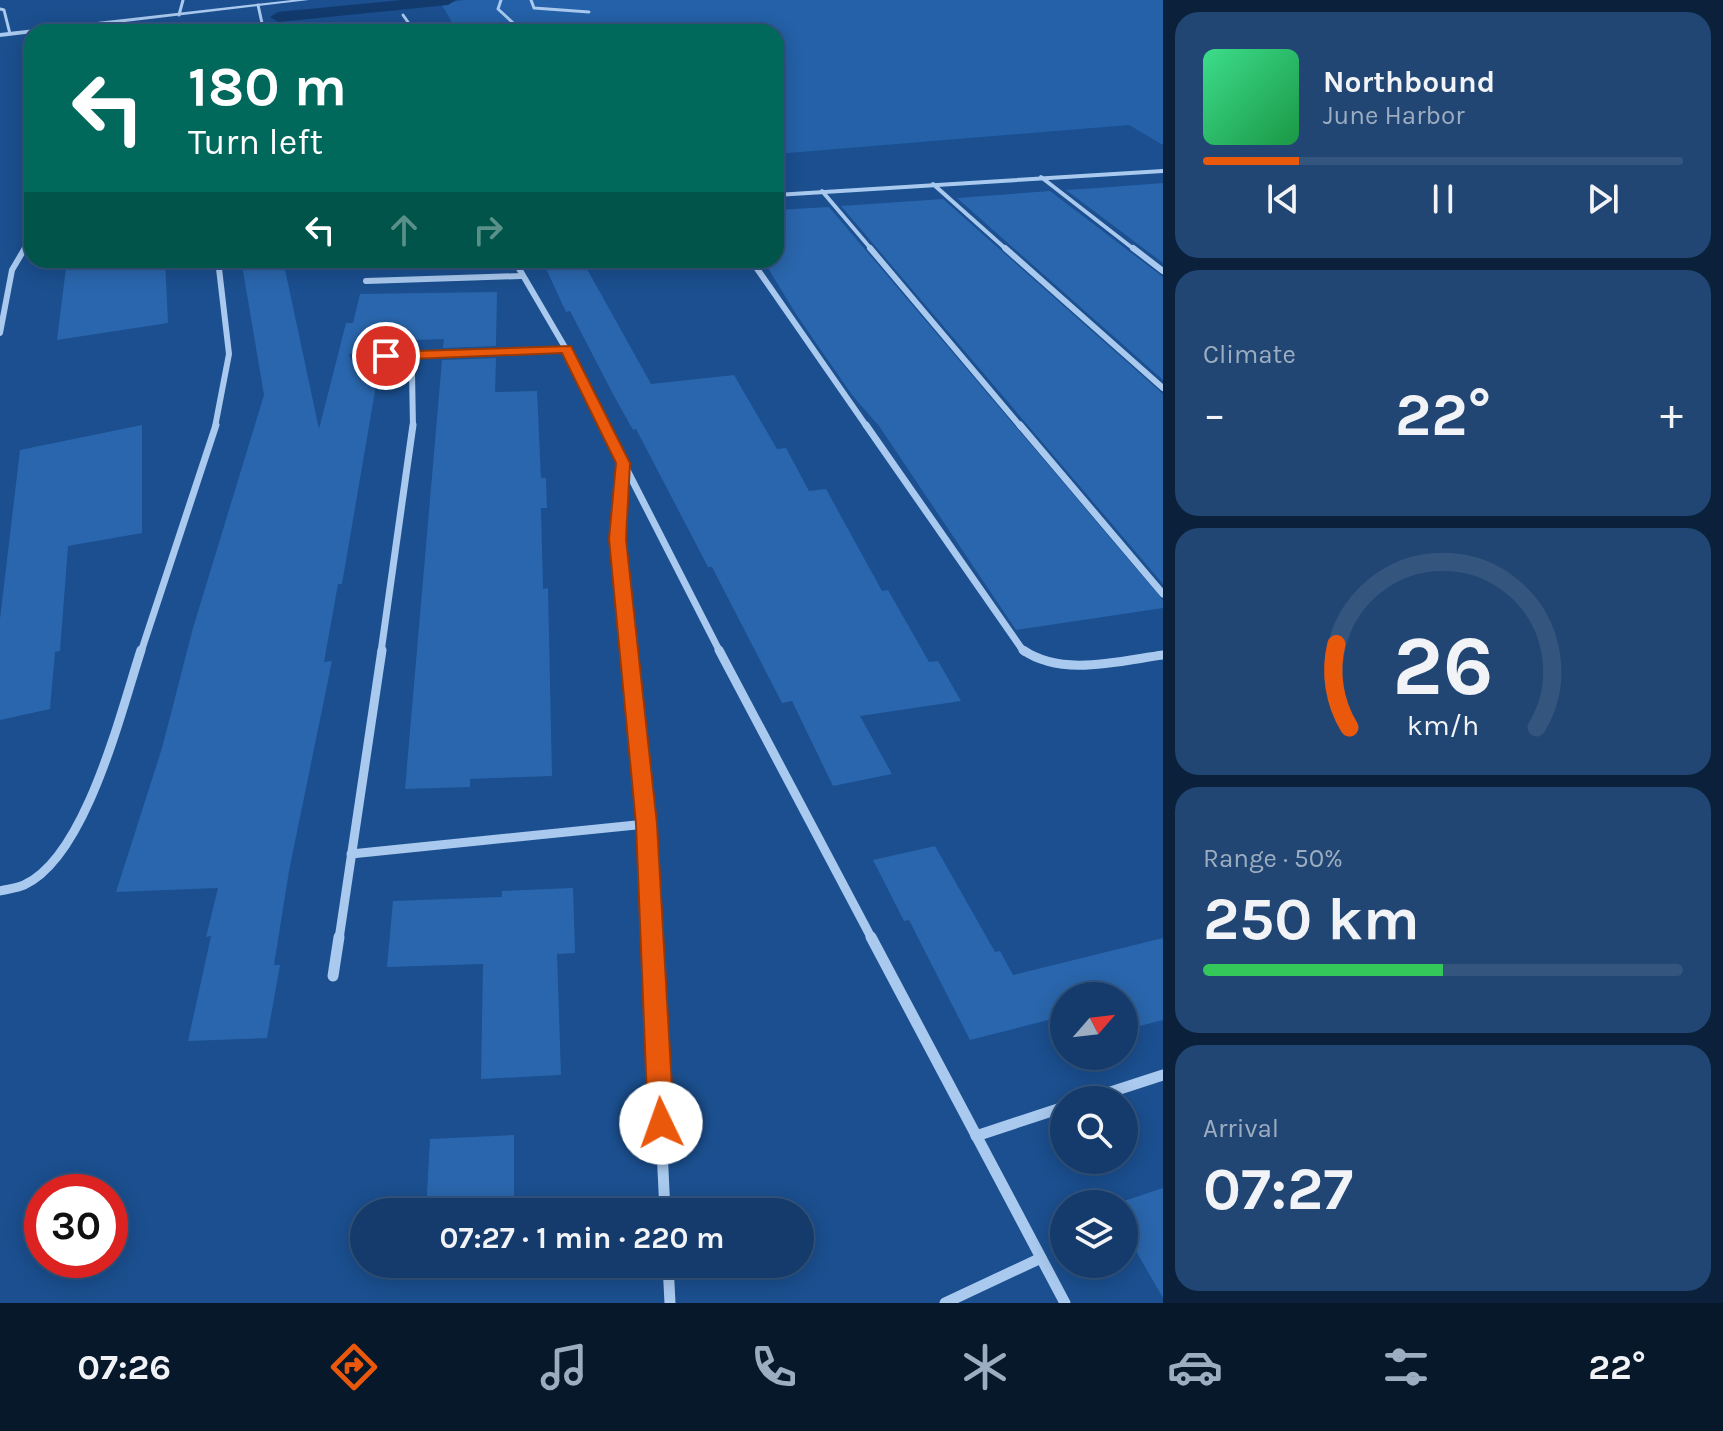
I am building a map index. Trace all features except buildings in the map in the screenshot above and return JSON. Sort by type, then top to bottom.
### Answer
[{"type":"street","points":[[179,15],[183,0]]},
{"type":"street","points":[[115,24],[306,0]]},
{"type":"street","points":[[501,0],[498,9],[512,24]]},
{"type":"street","points":[[258,5],[262,24]]},
{"type":"street","points":[[0,9],[4,10],[10,34]]},
{"type":"street","points":[[403,15],[409,24]]},
{"type":"street","points":[[0,35],[24,33]]},
{"type":"street","points":[[784,194],[1040,176],[1163,171]]},
{"type":"street","points":[[1040,176],[1163,271]]},
{"type":"street","points":[[933,184],[1163,388]]},
{"type":"street","points":[[822,191],[1163,594]]},
{"type":"street","points":[[0,333],[15,262],[24,246]]},
{"type":"street","points":[[0,891],[26,884],[60,854],[94,793],[216,425],[229,354],[219,268]]},
{"type":"street","points":[[518,268],[566,349],[1065,1303]]},
{"type":"street","points":[[757,268],[1024,652],[1042,662],[1065,667],[1163,655]]},
{"type":"street","points":[[366,281],[521,276]]},
{"type":"street","points":[[355,357],[566,349]]},
{"type":"street","points":[[333,976],[413,441],[412,373],[417,355]]},
{"type":"street","points":[[623,463],[617,539],[646,824],[664,1198]]},
{"type":"street","points":[[351,854],[646,824]]},
{"type":"street","points":[[1129,1086],[1163,1075]]},
{"type":"street","points":[[976,1136],[1050,1112]]},
{"type":"street","points":[[945,1303],[1041,1258]]},
{"type":"street","points":[[669,1278],[670,1303]]},
{"type":"lane","points":[[531,0],[534,8],[545,11],[589,12]]},
{"type":"shaded area","points":[[464,0],[1163,0],[1163,145],[1129,125],[784,153],[784,24],[453,24],[441,4]]},
{"type":"waterway","points":[[278,17],[448,0]]},
{"type":"route","points":[[386,356],[566,349],[623,463],[617,539],[646,824],[661,1123]]}]
